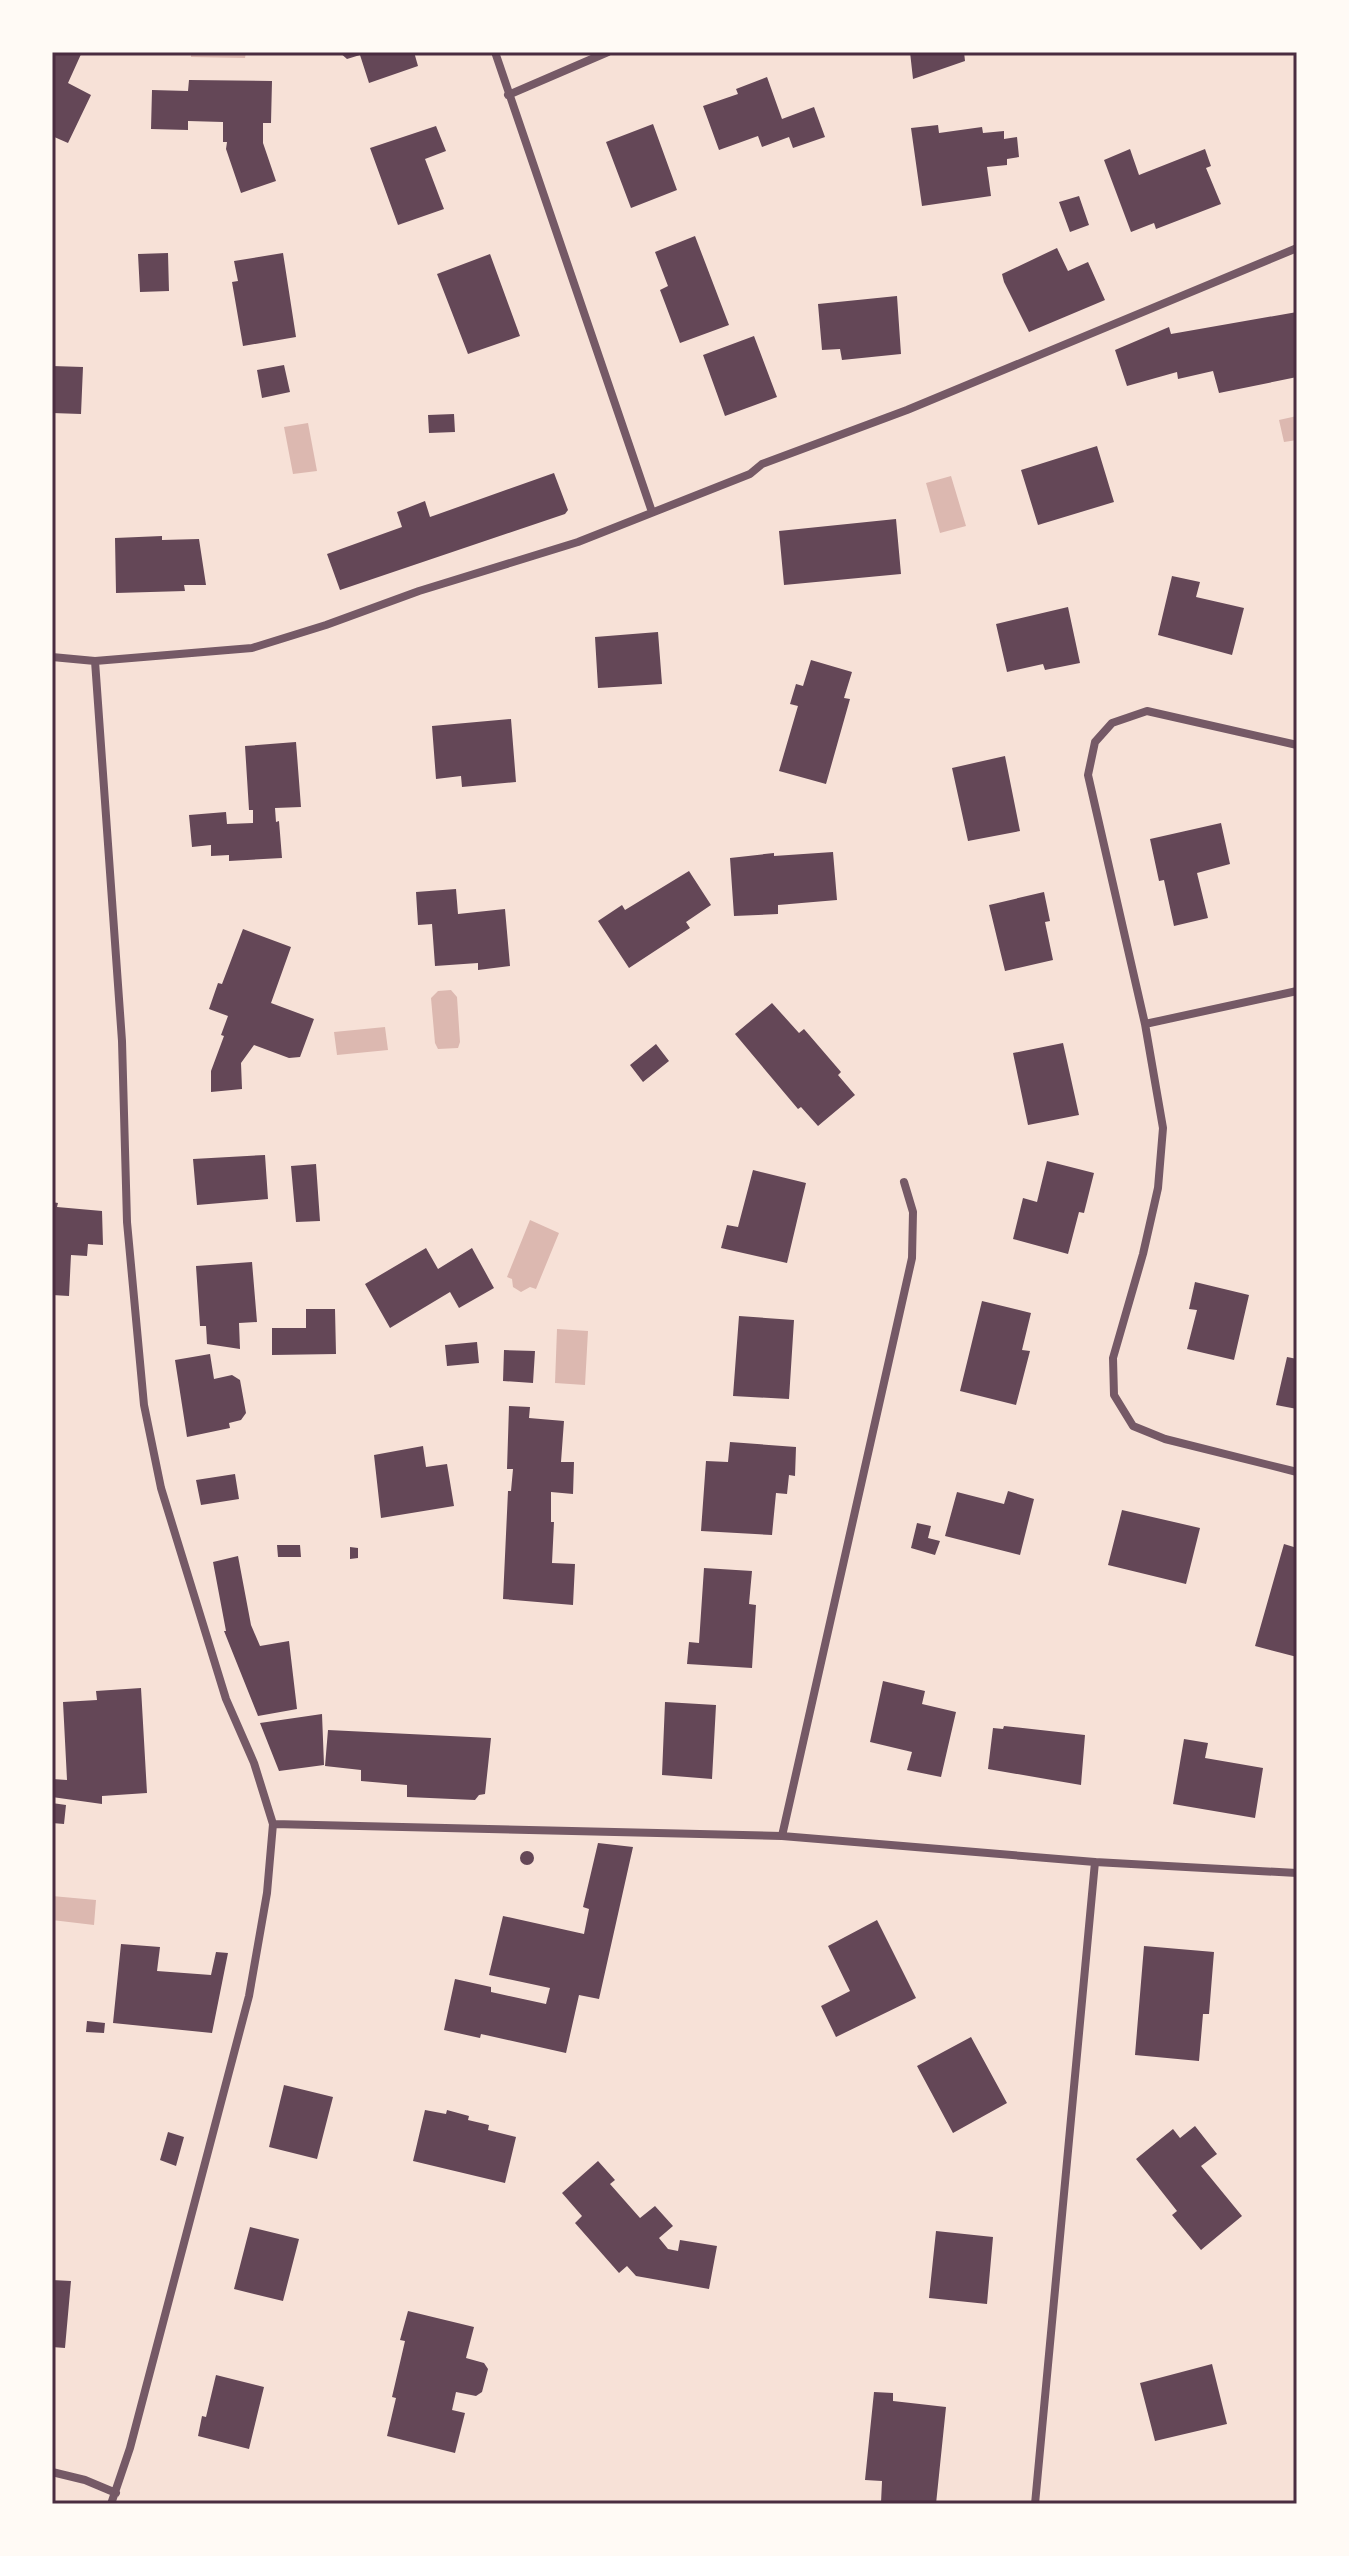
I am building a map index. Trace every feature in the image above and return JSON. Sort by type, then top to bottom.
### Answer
[{"type":"street","points":[[495,52],[652,512]]},
{"type":"street","points":[[508,95],[608,52]]},
{"type":"street","points":[[52,657],[95,661],[252,648],[326,625],[419,591],[578,542],[750,474],[762,464],[907,410],[1297,248]]},
{"type":"street","points":[[95,661],[122,1041],[127,1222],[144,1405],[161,1488],[226,1699],[254,1763],[273,1824],[267,1893],[249,1996],[130,2448],[111,2504]]},
{"type":"street","points":[[1297,745],[1147,711],[1112,723],[1095,742],[1088,775],[1145,1024],[1163,1128],[1158,1188],[1113,1358],[1114,1395],[1133,1426],[1165,1439],[1297,1472]]},
{"type":"street","points":[[1145,1024],[1297,991]]},
{"type":"street","points":[[782,1836],[912,1258],[913,1212],[904,1182]]},
{"type":"street","points":[[273,1824],[782,1836],[1095,1862],[1297,1873]]},
{"type":"street","points":[[1035,2504],[1095,1862]]},
{"type":"street","points":[[52,2472],[85,2480],[116,2493]]},
{"type":"shaded area","points":[[191,52],[246,52],[245,58],[191,57]]},
{"type":"shaded area","points":[[1297,416],[1297,440],[1284,442],[1279,420]]},
{"type":"shaded area","points":[[308,423],[317,471],[293,474],[284,427]]},
{"type":"shaded area","points":[[951,476],[966,526],[940,533],[926,483]]},
{"type":"shaded area","points":[[451,990],[457,997],[460,1042],[458,1048],[438,1049],[431,998],[438,991]]},
{"type":"shaded area","points":[[385,1027],[388,1050],[337,1055],[334,1032]]},
{"type":"shaded area","points":[[530,1220],[559,1233],[536,1289],[530,1287],[521,1292],[513,1287],[512,1279],[507,1277]]},
{"type":"shaded area","points":[[557,1329],[588,1331],[585,1385],[555,1383]]},
{"type":"shaded area","points":[[52,1896],[96,1900],[94,1925],[52,1920]]},
{"type":"building","points":[[52,52],[82,52],[68,83],[91,95],[68,143],[52,136]]},
{"type":"building","points":[[339,52],[414,52],[418,66],[369,83],[360,55],[347,59]]},
{"type":"building","points":[[910,52],[964,52],[965,61],[913,79]]},
{"type":"building","points":[[767,77],[782,119],[814,107],[825,137],[793,148],[789,137],[762,147],[758,136],[719,150],[703,106],[738,94],[736,89]]},
{"type":"building","points":[[189,80],[272,81],[271,123],[263,123],[263,143],[276,181],[241,193],[226,149],[227,142],[223,142],[223,122],[188,121],[188,130],[151,129],[152,90],[188,91]]},
{"type":"building","points":[[653,124],[677,190],[631,208],[606,142]]},
{"type":"building","points":[[938,125],[939,133],[982,127],[983,133],[1004,131],[1004,139],[1017,137],[1019,157],[1007,159],[1007,165],[987,167],[991,196],[922,206],[911,128]]},
{"type":"building","points":[[436,126],[446,151],[425,159],[444,209],[398,225],[370,148]]},
{"type":"building","points":[[1130,149],[1139,175],[1205,149],[1211,166],[1206,168],[1221,204],[1156,229],[1154,223],[1131,232],[1104,160]]},
{"type":"building","points":[[1079,196],[1089,225],[1070,232],[1059,202]]},
{"type":"building","points":[[695,236],[729,325],[680,343],[660,290],[668,286],[655,252]]},
{"type":"building","points":[[1057,248],[1068,271],[1088,262],[1105,300],[1029,332],[1002,274]]},
{"type":"building","points":[[168,253],[169,291],[140,292],[138,254]]},
{"type":"building","points":[[283,253],[296,337],[243,346],[232,282],[238,281],[234,261]]},
{"type":"building","points":[[490,254],[520,336],[468,354],[437,274]]},
{"type":"building","points":[[897,296],[901,354],[842,360],[840,349],[822,350],[818,304]]},
{"type":"building","points":[[1297,312],[1297,377],[1219,393],[1213,371],[1178,379],[1177,372],[1127,386],[1115,350],[1169,327],[1171,334]]},
{"type":"building","points":[[754,336],[777,397],[725,416],[703,355]]},
{"type":"building","points":[[284,365],[290,392],[262,398],[257,370]]},
{"type":"building","points":[[52,366],[83,367],[81,414],[52,413]]},
{"type":"building","points":[[454,414],[455,432],[429,433],[428,415]]},
{"type":"building","points":[[1097,446],[1114,502],[1038,525],[1021,470]]},
{"type":"building","points":[[554,473],[568,510],[565,514],[340,590],[327,554],[402,527],[397,512],[425,501],[430,517]]},
{"type":"building","points":[[896,519],[901,574],[784,585],[779,531]]},
{"type":"building","points":[[162,536],[162,540],[199,539],[206,585],[184,585],[185,591],[116,593],[115,538]]},
{"type":"building","points":[[1172,576],[1200,582],[1196,597],[1244,608],[1232,655],[1158,635]]},
{"type":"building","points":[[1068,607],[1080,663],[1045,670],[1043,664],[1007,672],[996,624]]},
{"type":"building","points":[[658,632],[662,684],[598,688],[595,637]]},
{"type":"building","points":[[811,660],[852,672],[844,698],[850,699],[826,784],[779,771],[798,706],[790,704],[796,684],[803,686]]},
{"type":"building","points":[[511,719],[516,782],[462,787],[461,776],[436,779],[432,726]]},
{"type":"building","points":[[296,742],[301,807],[275,808],[282,858],[229,861],[229,855],[211,856],[211,845],[192,847],[189,815],[226,812],[227,824],[253,823],[253,810],[249,810],[245,746]]},
{"type":"building","points":[[1005,756],[1020,831],[968,841],[952,768]]},
{"type":"building","points":[[1221,823],[1230,864],[1197,873],[1208,918],[1174,926],[1164,880],[1159,881],[1150,839]]},
{"type":"building","points":[[833,852],[837,900],[778,905],[778,914],[734,916],[730,858],[774,853],[774,856]]},
{"type":"building","points":[[689,871],[711,905],[686,922],[690,928],[629,968],[598,921],[622,905],[625,910]]},
{"type":"building","points":[[456,889],[458,914],[505,909],[510,966],[478,970],[478,963],[435,966],[432,924],[418,925],[416,892]]},
{"type":"building","points":[[1044,892],[1050,921],[1045,922],[1053,960],[1005,971],[989,905]]},
{"type":"building","points":[[243,929],[291,947],[271,1003],[314,1019],[300,1057],[289,1058],[254,1045],[241,1063],[242,1089],[211,1092],[211,1071],[228,1016],[209,1009]]},
{"type":"building","points":[[772,1003],[799,1033],[804,1029],[841,1072],[838,1075],[855,1095],[818,1126],[801,1107],[798,1109],[735,1034]]},
{"type":"building","points":[[1063,1043],[1079,1115],[1028,1125],[1013,1053]]},
{"type":"building","points":[[656,1044],[669,1061],[643,1082],[630,1065]]},
{"type":"building","points":[[265,1155],[268,1199],[197,1205],[193,1159]]},
{"type":"building","points":[[1047,1161],[1094,1173],[1084,1213],[1079,1212],[1068,1254],[1013,1239],[1023,1198],[1037,1202]]},
{"type":"building","points":[[316,1164],[320,1221],[296,1222],[291,1166]]},
{"type":"building","points":[[753,1170],[806,1183],[787,1263],[721,1248],[727,1225],[738,1227]]},
{"type":"building","points":[[52,1202],[58,1203],[57,1207],[102,1211],[103,1245],[88,1244],[87,1256],[71,1255],[69,1296],[52,1295]]},
{"type":"building","points":[[426,1248],[438,1269],[472,1248],[494,1288],[459,1308],[450,1292],[390,1328],[365,1284]]},
{"type":"building","points":[[252,1262],[257,1322],[239,1323],[240,1349],[207,1344],[206,1326],[200,1326],[196,1266]]},
{"type":"building","points":[[1195,1282],[1249,1295],[1234,1360],[1187,1349],[1197,1310],[1189,1309]]},
{"type":"building","points":[[982,1301],[1031,1313],[1022,1350],[1030,1351],[1016,1405],[960,1391]]},
{"type":"building","points":[[306,1309],[335,1309],[336,1354],[272,1355],[272,1328],[306,1328]]},
{"type":"building","points":[[739,1316],[794,1320],[789,1399],[733,1396]]},
{"type":"building","points":[[477,1342],[479,1363],[447,1366],[445,1345]]},
{"type":"building","points":[[504,1350],[535,1351],[533,1383],[503,1381]]},
{"type":"building","points":[[210,1354],[214,1379],[232,1375],[240,1380],[246,1413],[241,1420],[229,1423],[230,1428],[187,1437],[175,1360]]},
{"type":"building","points":[[1287,1357],[1297,1359],[1297,1409],[1276,1405]]},
{"type":"building","points":[[509,1406],[530,1407],[529,1418],[564,1421],[561,1462],[574,1462],[573,1494],[551,1492],[551,1522],[554,1522],[552,1563],[575,1564],[573,1605],[503,1599],[508,1491],[511,1491],[513,1469],[507,1469]]},
{"type":"building","points":[[730,1442],[796,1447],[795,1476],[789,1475],[787,1494],[776,1493],[772,1535],[701,1531],[706,1461],[728,1462]]},
{"type":"building","points":[[423,1446],[426,1467],[447,1464],[454,1506],[381,1518],[374,1455]]},
{"type":"building","points":[[235,1474],[239,1499],[201,1505],[196,1480]]},
{"type":"building","points":[[1008,1491],[1034,1499],[1020,1555],[945,1536],[957,1492],[1004,1504]]},
{"type":"building","points":[[1122,1510],[1200,1528],[1186,1584],[1108,1565]]},
{"type":"building","points":[[917,1523],[931,1526],[928,1538],[940,1541],[935,1555],[911,1548]]},
{"type":"building","points":[[1284,1544],[1297,1548],[1297,1657],[1255,1646]]},
{"type":"building","points":[[277,1545],[300,1545],[301,1557],[278,1557]]},
{"type":"building","points":[[350,1547],[358,1548],[358,1558],[350,1559]]},
{"type":"building","points":[[238,1556],[251,1625],[260,1646],[289,1641],[297,1709],[258,1716],[224,1631],[213,1562]]},
{"type":"building","points":[[704,1568],[752,1571],[749,1604],[756,1605],[752,1668],[687,1664],[689,1642],[699,1643]]},
{"type":"building","points":[[883,1681],[925,1691],[922,1704],[956,1712],[941,1777],[907,1770],[912,1752],[870,1742]]},
{"type":"building","points":[[141,1688],[147,1793],[102,1796],[102,1804],[52,1797],[52,1779],[67,1780],[63,1702],[97,1700],[96,1691]]},
{"type":"building","points":[[665,1702],[716,1705],[712,1779],[662,1775]]},
{"type":"building","points":[[322,1714],[324,1765],[279,1771],[260,1723]]},
{"type":"building","points":[[1004,1726],[1085,1735],[1081,1785],[988,1769],[993,1728],[1003,1729]]},
{"type":"building","points":[[328,1730],[491,1738],[485,1794],[475,1800],[407,1797],[407,1785],[361,1781],[361,1770],[325,1766]]},
{"type":"building","points":[[1184,1739],[1208,1743],[1205,1758],[1263,1768],[1255,1818],[1173,1804]]},
{"type":"building","points":[[52,1803],[66,1805],[64,1824],[52,1823]]},
{"type":"building","points":[[598,1843],[633,1847],[599,1999],[579,1995],[566,2053],[481,2034],[480,2038],[444,2030],[455,1979],[491,1987],[491,1992],[546,2004],[550,1988],[489,1975],[503,1916],[584,1934],[589,1909],[583,1907]]},
{"type":"building","points":[[527,1851],[534,1858],[527,1865],[520,1858]]},
{"type":"building","points":[[877,1920],[916,1998],[836,2037],[821,2006],[850,1991],[828,1946]]},
{"type":"building","points":[[121,1944],[160,1947],[157,1971],[211,1975],[216,1952],[228,1953],[212,2033],[113,2023]]},
{"type":"building","points":[[1144,1946],[1214,1952],[1209,2014],[1203,2014],[1199,2061],[1135,2055]]},
{"type":"building","points":[[87,2021],[105,2023],[104,2033],[86,2032]]},
{"type":"building","points":[[971,2037],[1007,2103],[953,2133],[917,2066]]},
{"type":"building","points":[[284,2085],[333,2097],[317,2159],[269,2147]]},
{"type":"building","points":[[425,2110],[446,2114],[447,2110],[469,2116],[468,2120],[489,2125],[488,2130],[516,2137],[505,2183],[413,2161]]},
{"type":"building","points":[[1195,2126],[1217,2154],[1201,2166],[1242,2216],[1201,2250],[1172,2215],[1177,2211],[1136,2159],[1173,2129],[1180,2138]]},
{"type":"building","points":[[168,2132],[184,2137],[176,2166],[160,2160]]},
{"type":"building","points":[[598,2161],[615,2180],[610,2184],[640,2218],[655,2206],[673,2226],[659,2238],[668,2249],[678,2251],[680,2240],[717,2246],[709,2289],[636,2276],[627,2266],[619,2273],[575,2223],[582,2216],[562,2193]]},
{"type":"building","points":[[250,2227],[299,2239],[283,2301],[234,2289]]},
{"type":"building","points":[[936,2231],[993,2237],[987,2304],[929,2298]]},
{"type":"building","points":[[52,2280],[71,2281],[65,2348],[52,2347]]},
{"type":"building","points":[[408,2311],[474,2327],[466,2358],[484,2363],[488,2369],[482,2392],[476,2396],[456,2392],[452,2410],[465,2413],[455,2453],[387,2436],[405,2341],[400,2340]]},
{"type":"building","points":[[1212,2364],[1227,2424],[1155,2441],[1140,2383]]},
{"type":"building","points":[[216,2375],[264,2387],[249,2449],[198,2436]]},
{"type":"building","points":[[874,2392],[893,2393],[893,2401],[946,2407],[936,2504],[881,2503],[882,2481],[865,2480]]}]
